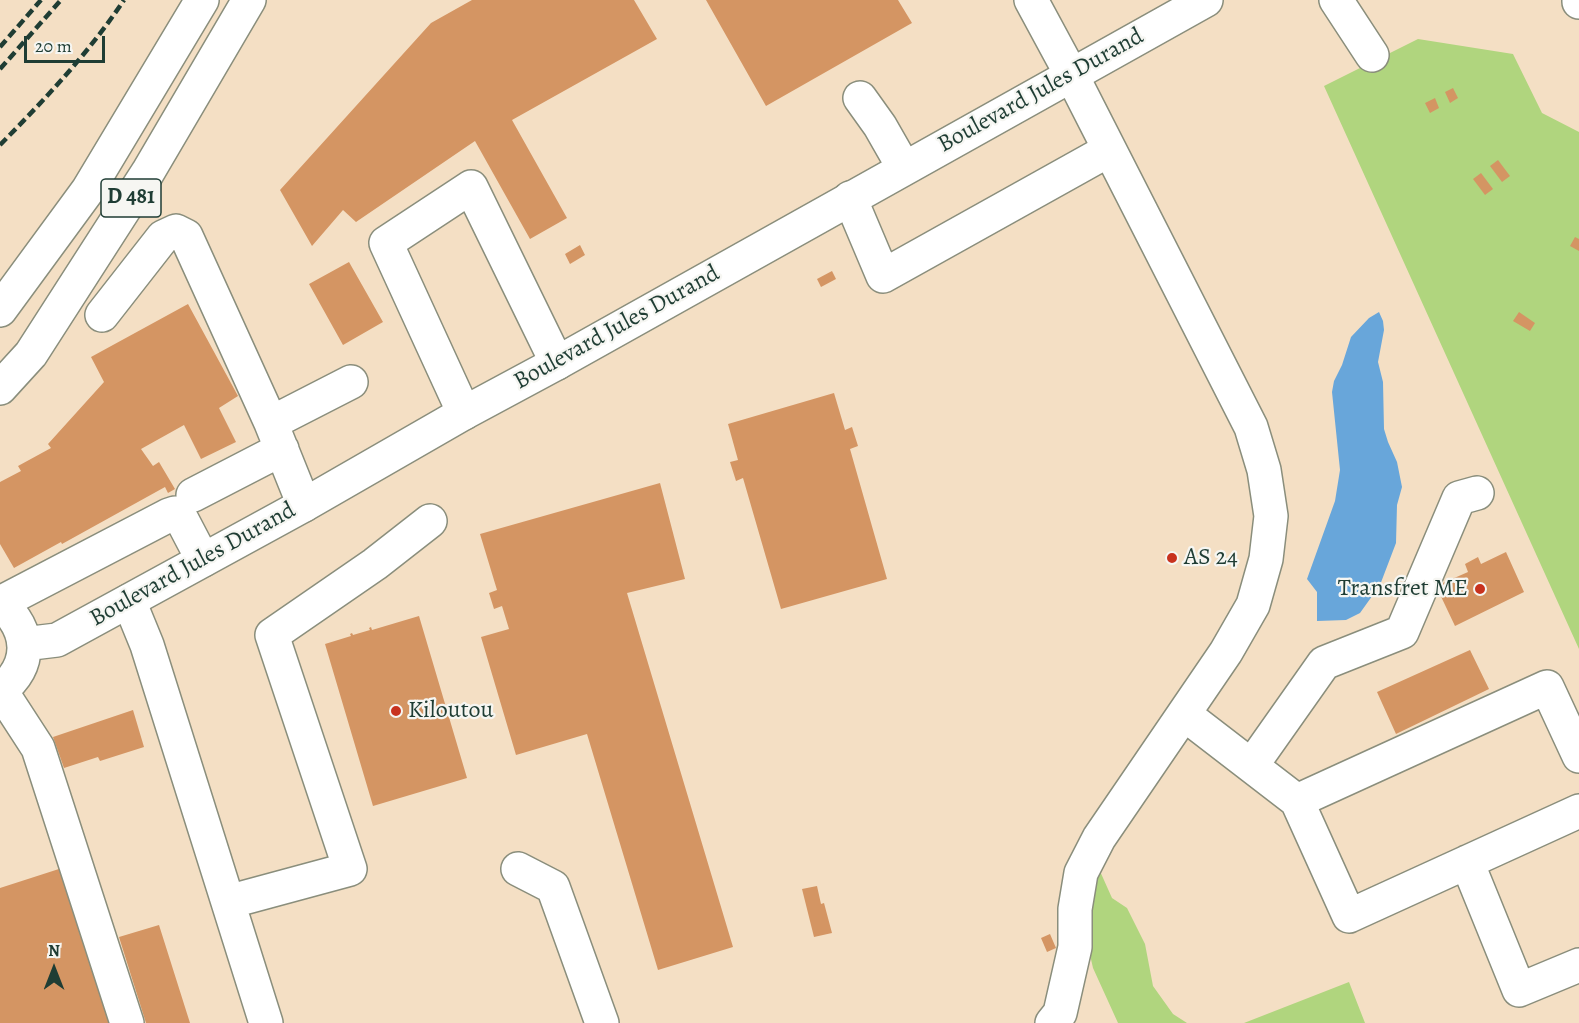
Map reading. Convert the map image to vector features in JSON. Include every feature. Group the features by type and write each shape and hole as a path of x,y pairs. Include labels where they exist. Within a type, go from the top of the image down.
{"main road":[{"name":"D 481","path":"0,310 88,190 202,0"},
{"name":"D 481","path":"0,388 32,354 148,172 249,0"},
{"path":"1031,0 1251,427 1264,470 1271,516 1266,559 1253,605 1226,652 1099,838 1081,873 1075,909 1075,946 1060,1013 1052,1023"},
{"name":"Boulevard Jules Durand","path":"24,644 57,640 129,601 1206,0"},
{"path":"1336,0 1372,55"},
{"path":"860,98 880,126 904,168"},
{"path":"850,198 883,276 1109,150"},
{"path":"464,413 386,243 471,187 557,363"},
{"path":"102,315 164,237 176,231 186,236 276,436 304,505"},
{"path":"193,495 351,382"},
{"path":"1252,765 1324,663 1402,632 1459,498 1477,493"},
{"path":"127,1023 38,748 0,691 11,681 18,670 23,657 24,644 20,628 12,614 0,603 175,513 180,516 203,560"},
{"path":"228,902 350,869 272,635 375,564 430,521"},
{"path":"129,601 147,645 266,1023"},
{"path":"1297,801 1547,687 1579,756"},
{"path":"1184,714 1297,801 1349,916 1579,811"},
{"path":"1467,862 1518,990 1579,965"},
{"path":"518,869 553,887 602,1023"}],"green space":[{"path":"1418,39 1513,54 1542,113 1579,132 1579,649 1324,86"},
{"path":"1099,869 1112,898 1127,908 1145,944 1153,986 1173,1014 1187,1023 1118,1023 1093,968 1085,933"},
{"path":"1349,982 1365,1023 1244,1023"}],"water":[{"path":"1379,312 1384,330 1378,362 1383,382 1384,429 1397,462 1402,487 1397,505 1396,543 1380,585 1360,613 1346,620 1317,621 1317,592 1307,579 1335,501 1340,470 1332,392 1334,381 1351,337 1369,318"}],"building":[{"path":"472,0 634,0 657,39 512,120 567,218 530,239 475,141 356,222 343,210 312,246 280,190 431,23"},
{"path":"706,0 898,0 912,23 766,106"},
{"path":"1453,88 1458,98 1450,103 1445,92"},
{"path":"1435,98 1439,108 1430,113 1425,103"},
{"path":"1498,160 1510,176 1502,182 1490,166"},
{"path":"1481,173 1493,189 1485,195 1473,179"},
{"path":"1575,237 1579,239 1579,251 1570,246"},
{"path":"580,245 585,255 570,264 565,254"},
{"path":"349,262 383,322 343,345 309,284"},
{"path":"832,271 836,279 821,287 817,279"},
{"path":"188,304 238,396 219,408 236,442 201,459 184,425 141,449 153,466 159,462 175,489 168,493 165,487 14,568 0,544 0,482 21,471 18,466 51,448 48,444 104,382 91,357"},
{"path":"1519,312 1535,323 1530,331 1513,321"},
{"path":"834,393 845,430 852,427 858,446 850,449 887,579 781,609 743,478 736,481 730,462 738,460 728,424"},
{"path":"660,483 685,579 627,593 733,947 658,970 587,734 516,755 481,637 509,629 502,606 494,609 489,593 497,590 480,534"},
{"name":"Transfret ME","path":"1506,552 1524,592 1455,626 1436,586 1468,572 1465,564 1478,557 1481,564"},
{"name":"Kiloutou","path":"419,616 467,778 373,806 325,644 351,636 352,633 353,635 370,630 371,627 372,630"},
{"path":"1470,650 1489,689 1396,734 1377,692"},
{"path":"133,710 144,747 100,761 98,757 64,768 53,737"},
{"path":"62,868 111,1023 0,1023 0,888"},
{"path":"817,886 832,933 814,937 802,889"},
{"path":"159,925 190,1023 146,1023 119,937"},
{"path":"1050,934 1056,948 1047,952 1041,938"}],"railway":[{"path":"0,47 41,0"},
{"path":"0,69 61,0"},
{"path":"0,145 81,57 124,0"}],"place":[{"name":"AS 24","path":"1172,558"},
{"name":"Transfret ME","path":"1480,589"},
{"name":"Kiloutou","path":"396,711"}]}
